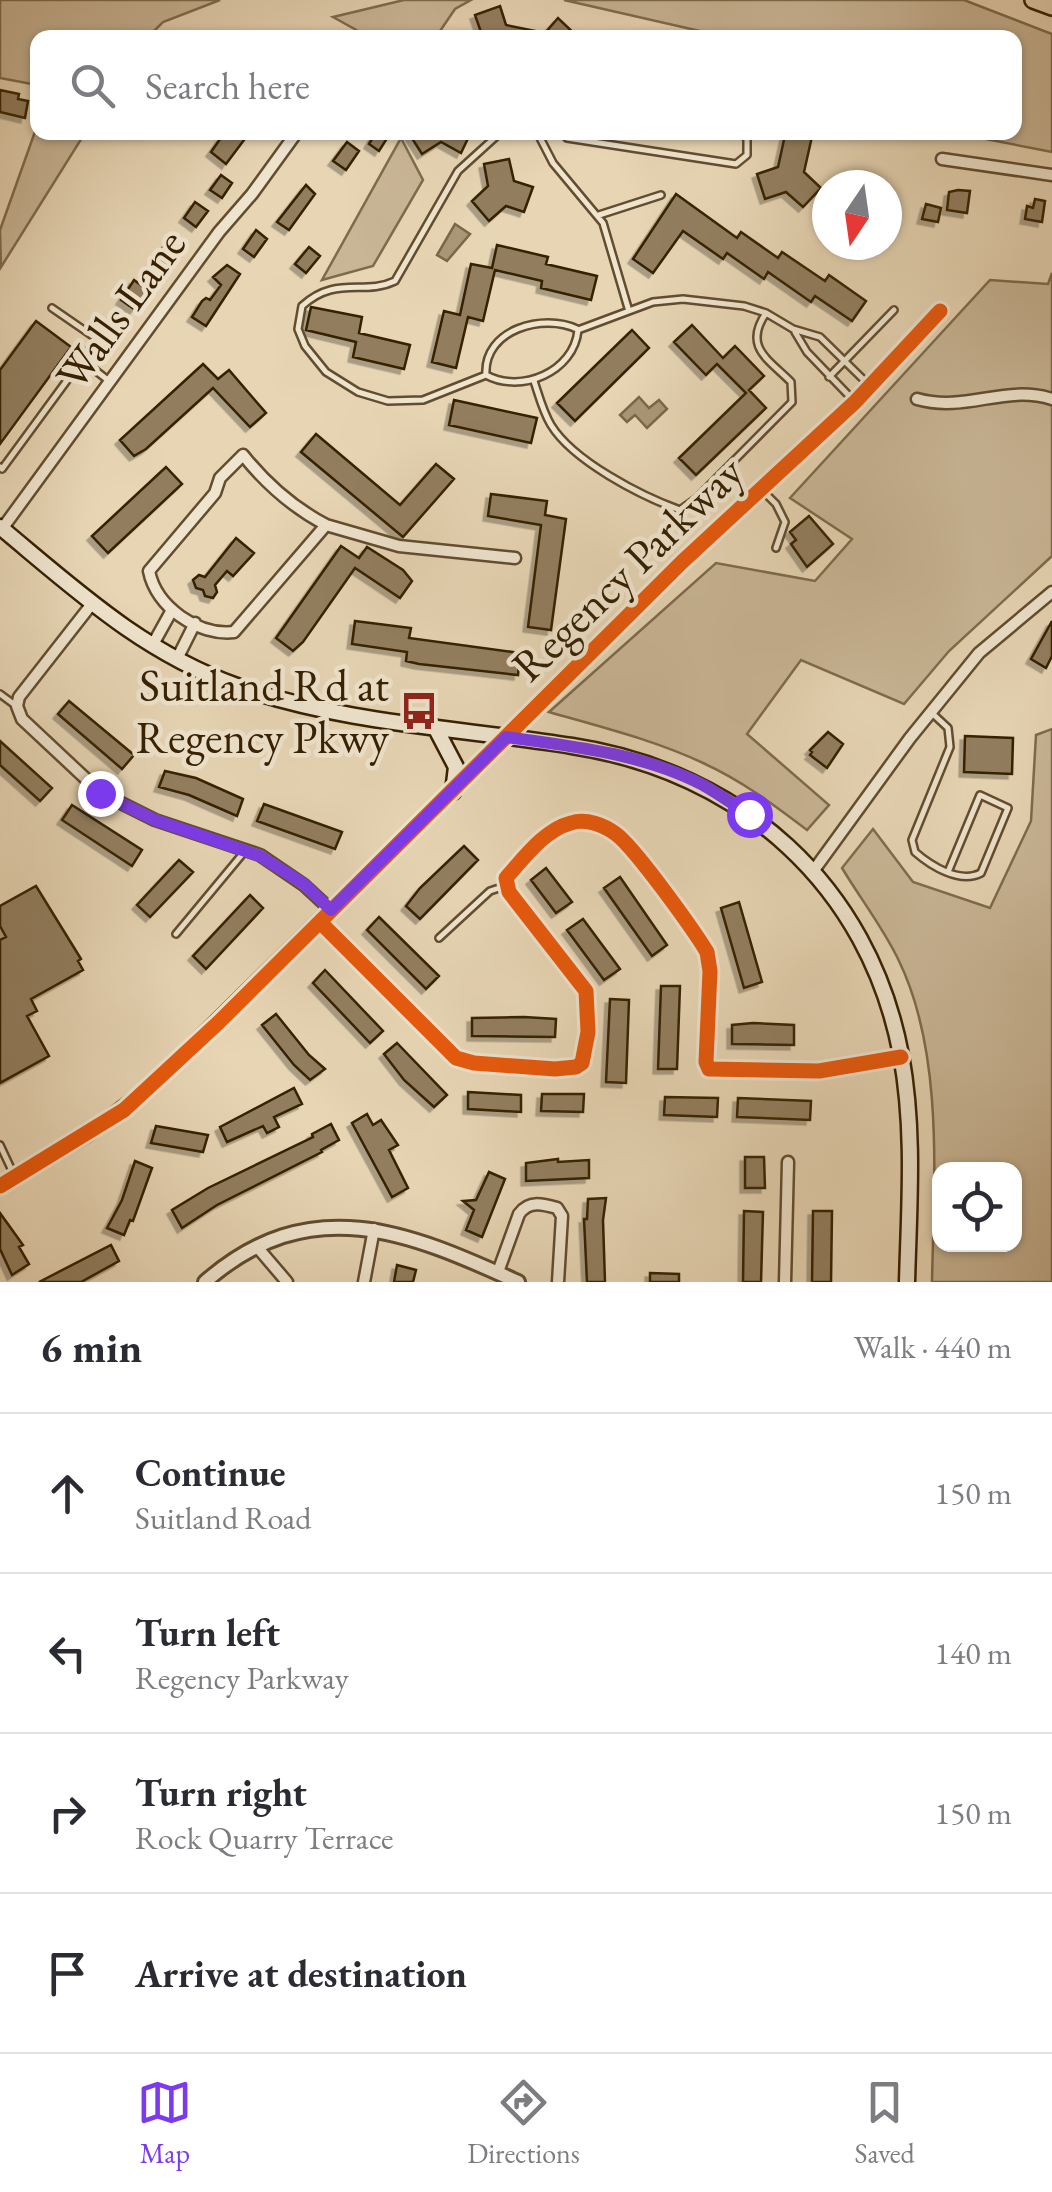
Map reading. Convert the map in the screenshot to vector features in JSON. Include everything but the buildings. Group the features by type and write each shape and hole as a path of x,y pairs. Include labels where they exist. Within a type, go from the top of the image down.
{"highway":[{"path":"1033,0 1052,7"}],"main road":[{"path":"1,528 90,605 152,646 233,684 297,704 576,746 646,763 701,784 749,814 814,870 852,923 878,975 901,1058 910,1154 907,1282"},
{"path":"435,727 456,767 453,792"}],"street":[{"name":"Walls Lane","path":"1,528 291,140"},
{"path":"942,159 1052,175"},
{"name":"Regency Parkway","path":"0,1186 88,1134 147,1090 682,562 855,402 940,311"},
{"path":"916,399 966,404 1022,393 1052,399"},
{"path":"326,525 234,632 222,633 195,624 172,610 152,585 149,571 216,492 220,478 243,455 275,490 300,511 326,525 399,546 515,558"},
{"path":"814,870 930,712 979,654 1052,592"},
{"path":"90,605 26,687 17,706 22,719 100,793 155,820 245,851 283,869 331,910"},
{"path":"152,646 172,610"},
{"path":"177,659 195,624"},
{"path":"320,922 456,1058 494,1065 576,1067 582,1062 588,1032 586,992 506,886 506,878 545,837 572,822 600,825 618,835 633,852 707,952 709,1069 791,1073 901,1058"},
{"path":"785,1282 788,1162"},
{"path":"498,1272 519,1214 524,1208 541,1204 557,1208 562,1216 558,1282"},
{"path":"205,1282 258,1248 300,1232 347,1227 400,1233 518,1282"},
{"path":"364,1282 374,1229"},
{"path":"258,1248 286,1282"}],"lane":[{"path":"486,374 423,400 388,401 358,392 326,372 305,346 298,330 302,306 311,298 350,285 386,286 395,281 458,171 493,140"},
{"path":"540,140 553,163 598,216 628,309"},
{"path":"581,140 736,164 747,155 747,140"},
{"path":"598,216 662,194"},
{"path":"486,374 485,363 492,350 513,331 554,321 578,330 628,309 682,299 730,303 766,313 793,329 820,337 870,386"},
{"path":"0,467 97,338 52,308"},
{"path":"829,376 894,310"},
{"path":"533,380 545,413 565,441 604,473 680,510 708,488 792,402 791,382 760,351 755,338 757,326 766,313"},
{"path":"793,329 807,352 855,402"},
{"path":"486,374 515,384 533,380 571,352 578,330"},
{"path":"82,360 110,382"},
{"path":"762,490 776,504 785,522 776,548"},
{"path":"0,694 17,706"},
{"path":"930,712 948,728 950,746 912,840 915,852 948,872 972,878 982,873 1008,808 980,796 948,872"},
{"path":"176,934 245,851"},
{"path":"439,938 490,891 506,886"},
{"path":"0,1144 15,1177"}],"shaded area":[{"path":"0,0 220,0 163,22 155,30 30,30 30,84 0,78"},
{"path":"404,0 471,0 455,9 441,30 356,30 333,17"},
{"path":"564,0 964,0 1052,34 1052,152 991,140 1022,140 1022,30 695,30"},
{"path":"32,140 81,140 1,267 0,230"},
{"path":"402,140 423,180 373,266 322,280"},
{"path":"455,224 470,234 447,261 437,255"},
{"path":"1052,273 1052,556 949,651 904,704 801,660 747,734 829,805 807,830 744,785 703,763 549,712 716,563 815,581 852,539 790,498 990,280 1048,284"},
{"path":"639,397 649,408 659,400 667,409 647,428 635,415 627,422 620,415"},
{"path":"1052,729 1052,1282 932,1282 932,1252 1022,1252 1022,1162 934,1162 930,1077 913,997 899,961 842,868 873,829 913,882 990,908 1031,821 1036,735"}],"cycle path":[{"path":"0,1186 124,1110 218,1023 682,562 855,402 940,311"},
{"path":"320,922 456,1058 474,1063 576,1067 582,1063 588,1032 586,991 509,892 506,878 552,832 577,822 595,823 616,834 636,855 707,952 709,1069 819,1071 901,1057"}],"place":[{"name":"Suitland Rd at Regency Pkwy","path":"419,711"}],"route":[{"path":"100,793 126,809 260,856 304,884 331,910 506,737 576,746 646,763 701,784 749,814"}]}
